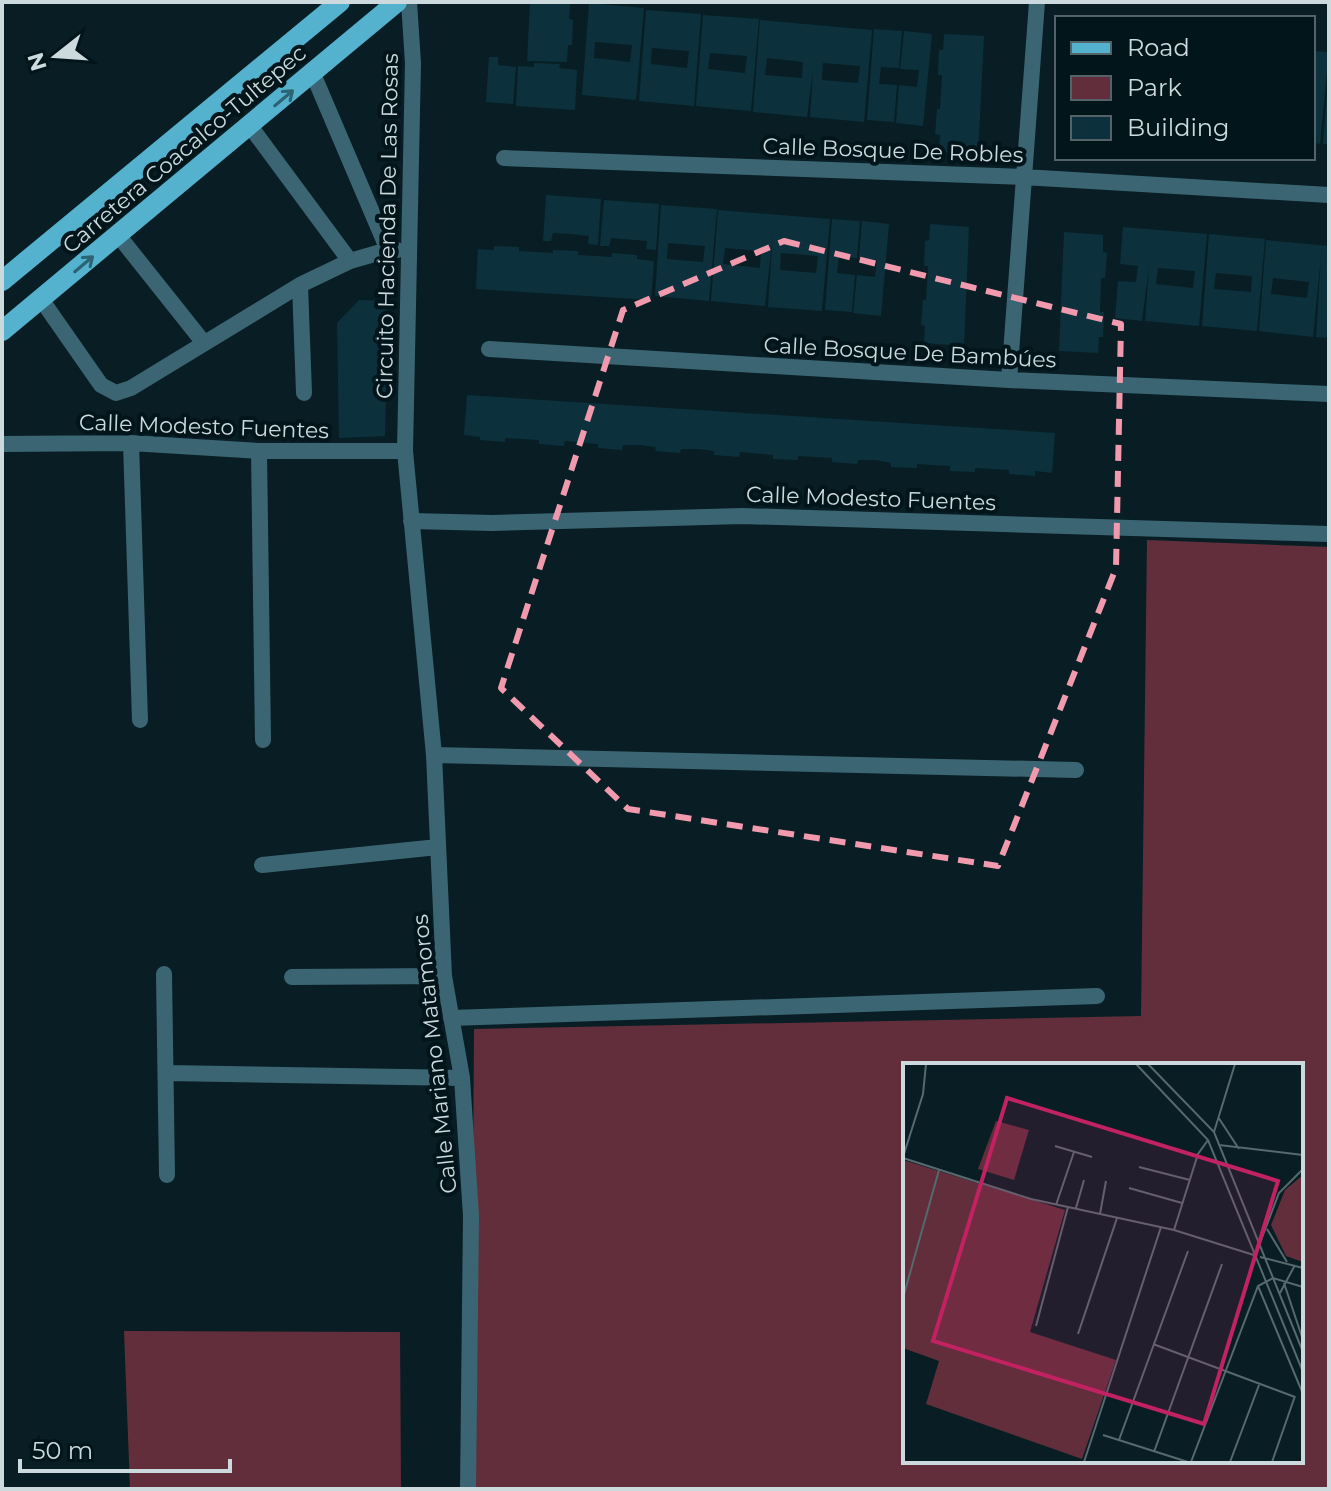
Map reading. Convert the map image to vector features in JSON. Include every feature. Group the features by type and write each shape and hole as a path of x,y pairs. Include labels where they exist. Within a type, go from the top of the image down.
{"main road":[{"name":"Carretera Coacalco-Tultepec","path":"2,281 340,2"},
{"name":"Carretera Coacalco-Tultepec","path":"2,331 395,3"}],"street":[{"path":"1009,380 1037,2"},
{"name":"Circuito Hacienda De Las Rosas","path":"395,3 413,63 405,451 411,521"},
{"path":"313,74 388,250"},
{"path":"250,126 350,261"},
{"name":"Calle Bosque De Robles","path":"504,158 1023,177 1329,195"},
{"path":"118,235 204,343"},
{"path":"41,299 101,385 116,393 131,388 300,285 350,261 388,250 410,249"},
{"path":"300,285 304,393"},
{"name":"Calle Bosque De Bambúes","path":"489,349 1009,380 1329,394"},
{"path":"131,443 140,720"},
{"name":"Calle Modesto Fuentes","path":"2,444 131,443 259,451 405,451"},
{"path":"259,451 263,740"},
{"name":"Calle Modesto Fuentes","path":"411,521 492,523 742,516 1329,534"},
{"name":"Calle Mariano Matamoros","path":"411,521 434,755 444,976 462,1078 471,1216 468,1489"},
{"path":"434,755 1076,770"},
{"path":"262,865 438,847"},
{"path":"164,974 167,1175"},
{"path":"292,977 444,976"},
{"path":"451,1018 1097,996"},
{"path":"166,1073 462,1078"}],"highlighted area":[{"path":"784,241 1121,324 1116,568 998,866 628,809 501,688 623,310"}],"green space":[{"path":"1147,540 1329,547 1329,1489 471,1489 474,1029 1141,1016"},
{"path":"124,1331 400,1332 401,1489 130,1489"}],"building":[{"path":"530,2 570,4 572,45 568,45 567,62 527,61"},
{"path":"589,3 644,8 636,100 582,95","holes":["595,42 632,45 630,62 594,58"]},
{"path":"646,10 701,14 694,106 639,101","holes":["652,48 689,51 687,68 651,64"]},
{"path":"703,15 759,19 751,111 696,106","holes":["710,53 747,56 745,73 708,69"]},
{"path":"760,20 872,30 864,122 810,117 813,71 807,117 753,112","holes":["767,58 803,62 802,78 765,75","823,63 860,66 858,83 822,80"]},
{"path":"874,29 902,31 899,68 881,67 879,84 897,85 894,122 867,120"},
{"path":"904,31 932,34 923,126 896,123 899,85 917,87 919,70 900,69"},
{"path":"944,34 984,36 978,155 939,152 940,135 935,134 942,75 938,75 939,50 943,50"},
{"path":"1315,51 1329,52 1320,144 1315,143"},
{"path":"489,57 498,57 498,65 516,67 513,104 486,102"},
{"path":"534,63 560,64 559,68 577,70 575,110 516,106 518,66 534,67"},
{"path":"1327,93 1329,144 1323,144"},
{"path":"546,195 601,199 598,245 588,244 589,236 571,234 553,233 551,241 543,241"},
{"path":"604,200 659,204 656,250 646,249 647,241 611,238 609,246 600,246"},
{"path":"661,205 717,209 709,301 655,296","holes":["668,243 705,246 703,262 667,259"]},
{"path":"718,210 830,219 822,311 768,307 773,234 765,306 711,301","holes":["725,248 761,251 760,268 723,264","781,253 818,256 816,273 780,270"]},
{"path":"832,219 860,221 857,258 839,257 837,273 855,275 852,312 825,310"},
{"path":"862,221 889,224 881,316 853,313 857,275 875,277 877,260 859,258"},
{"path":"930,224 969,227 964,346 924,343 925,326 921,325 928,266 924,266 925,241 929,240"},
{"path":"1123,227 1207,234 1199,326 1145,321 1149,267 1142,321 1115,318 1118,281 1136,282 1138,266 1120,264","holes":["1158,268 1195,271 1193,288 1156,284"]},
{"path":"1064,232 1103,235 1103,252 1107,253 1105,278 1101,278 1103,337 1099,337 1098,353 1059,351"},
{"path":"1209,234 1265,239 1257,331 1202,326","holes":["1216,273 1252,276 1251,292 1214,289"]},
{"path":"1266,240 1329,246 1329,338 1316,337 1321,256 1313,337 1259,331","holes":["1273,278 1309,282 1307,298 1271,294"]},
{"path":"494,246 519,247 519,251 578,251 578,255 637,255 637,259 654,261 651,300 476,289 478,249 494,250"},
{"path":"359,300 388,301 385,436 339,438 337,323"},
{"path":"467,395 1055,433 1052,473 1035,471 1035,476 1009,474 1009,470 975,468 975,472 950,471 950,466 917,464 917,468 891,467 891,463 875,460 858,460 857,464 832,462 832,458 798,456 798,460 773,459 773,455 740,452 739,457 714,455 714,451 699,449 681,449 680,453 656,451 655,447 640,445 623,445 622,450 565,441 564,446 539,444 539,440 480,440 480,437 464,435"}]}
